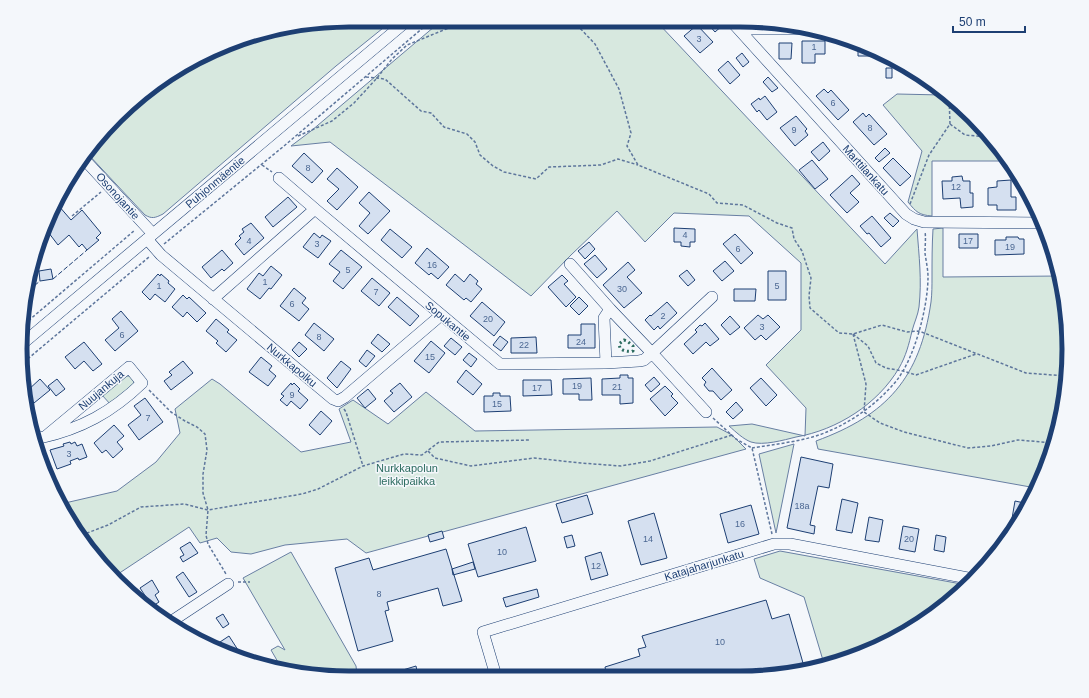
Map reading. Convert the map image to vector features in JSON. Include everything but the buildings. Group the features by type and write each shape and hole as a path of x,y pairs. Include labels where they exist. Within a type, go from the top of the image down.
{"street":[{"name":"Puhjonmäentie","path":"27,339 400,27"},
{"name":"Marttilankatu","path":"737,27 906,214 914,219 924,222 1036,223"},
{"name":"Osonojantie","path":"87,162 150,237"},
{"name":"Sopukantie","path":"279,178 440,316 500,364 606,363 644,360 712,297"},
{"path":"213,299 315,209"},
{"name":"Nurkkapolku","path":"150,237 156,250 333,399 338,401"},
{"path":"570,264 706,412"},
{"path":"606,363 604,318 610,309"},
{"path":"338,401 345,397 440,316"},
{"name":"Nuujankuja","path":"129,368 142,383 113,408 93,420 75,428 46,436 129,368"},
{"path":"40,438 46,436"},
{"name":"Katajaharjunkatu","path":"495,671 483,632 774,544 790,544 967,578"},
{"path":"174,620 229,583"}],"path":[{"path":"162,246 296,137 423,27"},
{"path":"296,137 332,121 354,103 377,78 392,58 407,45 451,27"},
{"path":"579,27 595,44 619,89 631,132 627,146 638,165"},
{"path":"365,77 385,79 421,111 431,113 444,127 467,134 474,142 480,155 493,166 504,172 536,179 549,167 601,165 618,159 638,165 709,194 717,203 743,205 777,223 792,228 794,239 802,251 811,278 809,296 810,308 839,333 853,334 882,326 907,332 919,331 1026,373 1060,376"},
{"path":"906,214 929,154 950,124 949,105"},
{"path":"950,124 965,135 982,137"},
{"path":"72,216 104,189"},
{"path":"706,412 736,439 752,448 795,441 828,432 864,412 883,396 903,371 919,331 926,303 928,277 924,222"},
{"path":"29,321 132,234 136,228"},
{"path":"27,359 151,255"},
{"path":"853,334 868,346 876,363 886,368 916,375 977,354"},
{"path":"853,334 866,384 864,412"},
{"path":"142,383 171,412 185,422 197,427 205,434 207,450 203,474 203,493 208,510 206,535 208,544 229,583 250,582"},
{"path":"338,401 346,412 363,466"},
{"path":"864,412 880,423 904,432 968,448 991,446 1018,440 1048,442"},
{"path":"428,451 435,458 471,466 534,458 581,464 621,466 650,461 732,435"},
{"path":"85,534 108,525 141,507 184,504 208,510 302,494 318,489 363,466 404,454 422,455 439,442 530,440"},
{"path":"752,448 774,544"}],"green space":[{"path":"349,27 384,27 336,66 163,214 154,218 145,215 91,157 121,121 153,94 188,70 207,60 245,44 286,33 307,30"},
{"path":"434,27 662,27 885,264 917,229 920,297 918,310 905,354 899,368 890,381 868,404 841,422 805,435 806,408 766,365 801,330 801,263 749,216 674,213 645,242 617,211 531,296 330,142 291,146 311,131"},
{"path":"897,94 937,95 968,121 1001,161 932,161 932,216 924,215 918,212 908,202 922,151 883,105"},
{"path":"943,228 943,277 1054,276 1061,328 1062,349 1059,391 1056,412 1045,453 1031,487 818,449 816,441 841,431 881,406 896,390 908,373 918,352 926,329 931,302 933,229"},
{"path":"130,376 134,381 134,385 111,405 102,395 123,377"},
{"name":"Nurkkapolun leikkipaikka","path":"212,379 220,384 301,452 351,442 339,409 353,400 388,424 426,392 475,431 717,427 732,435 746,449 366,553 347,539 285,545 251,554 231,552 217,538 200,543 189,527 118,574 81,528 66,503 117,491 156,462 180,433 175,409"},
{"path":"752,424 803,435 774,442 756,443 745,439 729,426"},
{"path":"794,444 776,533 759,454"},
{"path":"780,551 960,584 919,617 901,628 882,638 844,654 823,660 804,597 760,578 754,559"},
{"path":"291,552 356,666 357,671 307,668 279,663 271,650 278,646 285,650 243,578"}],"hedge":[{"path":"624,340 633,346 633,351 626,351 620,348 619,344 624,340"}],"fence":[{"path":"53,279 87,250"},
{"path":"33,285 34,286 40,281"}]}
